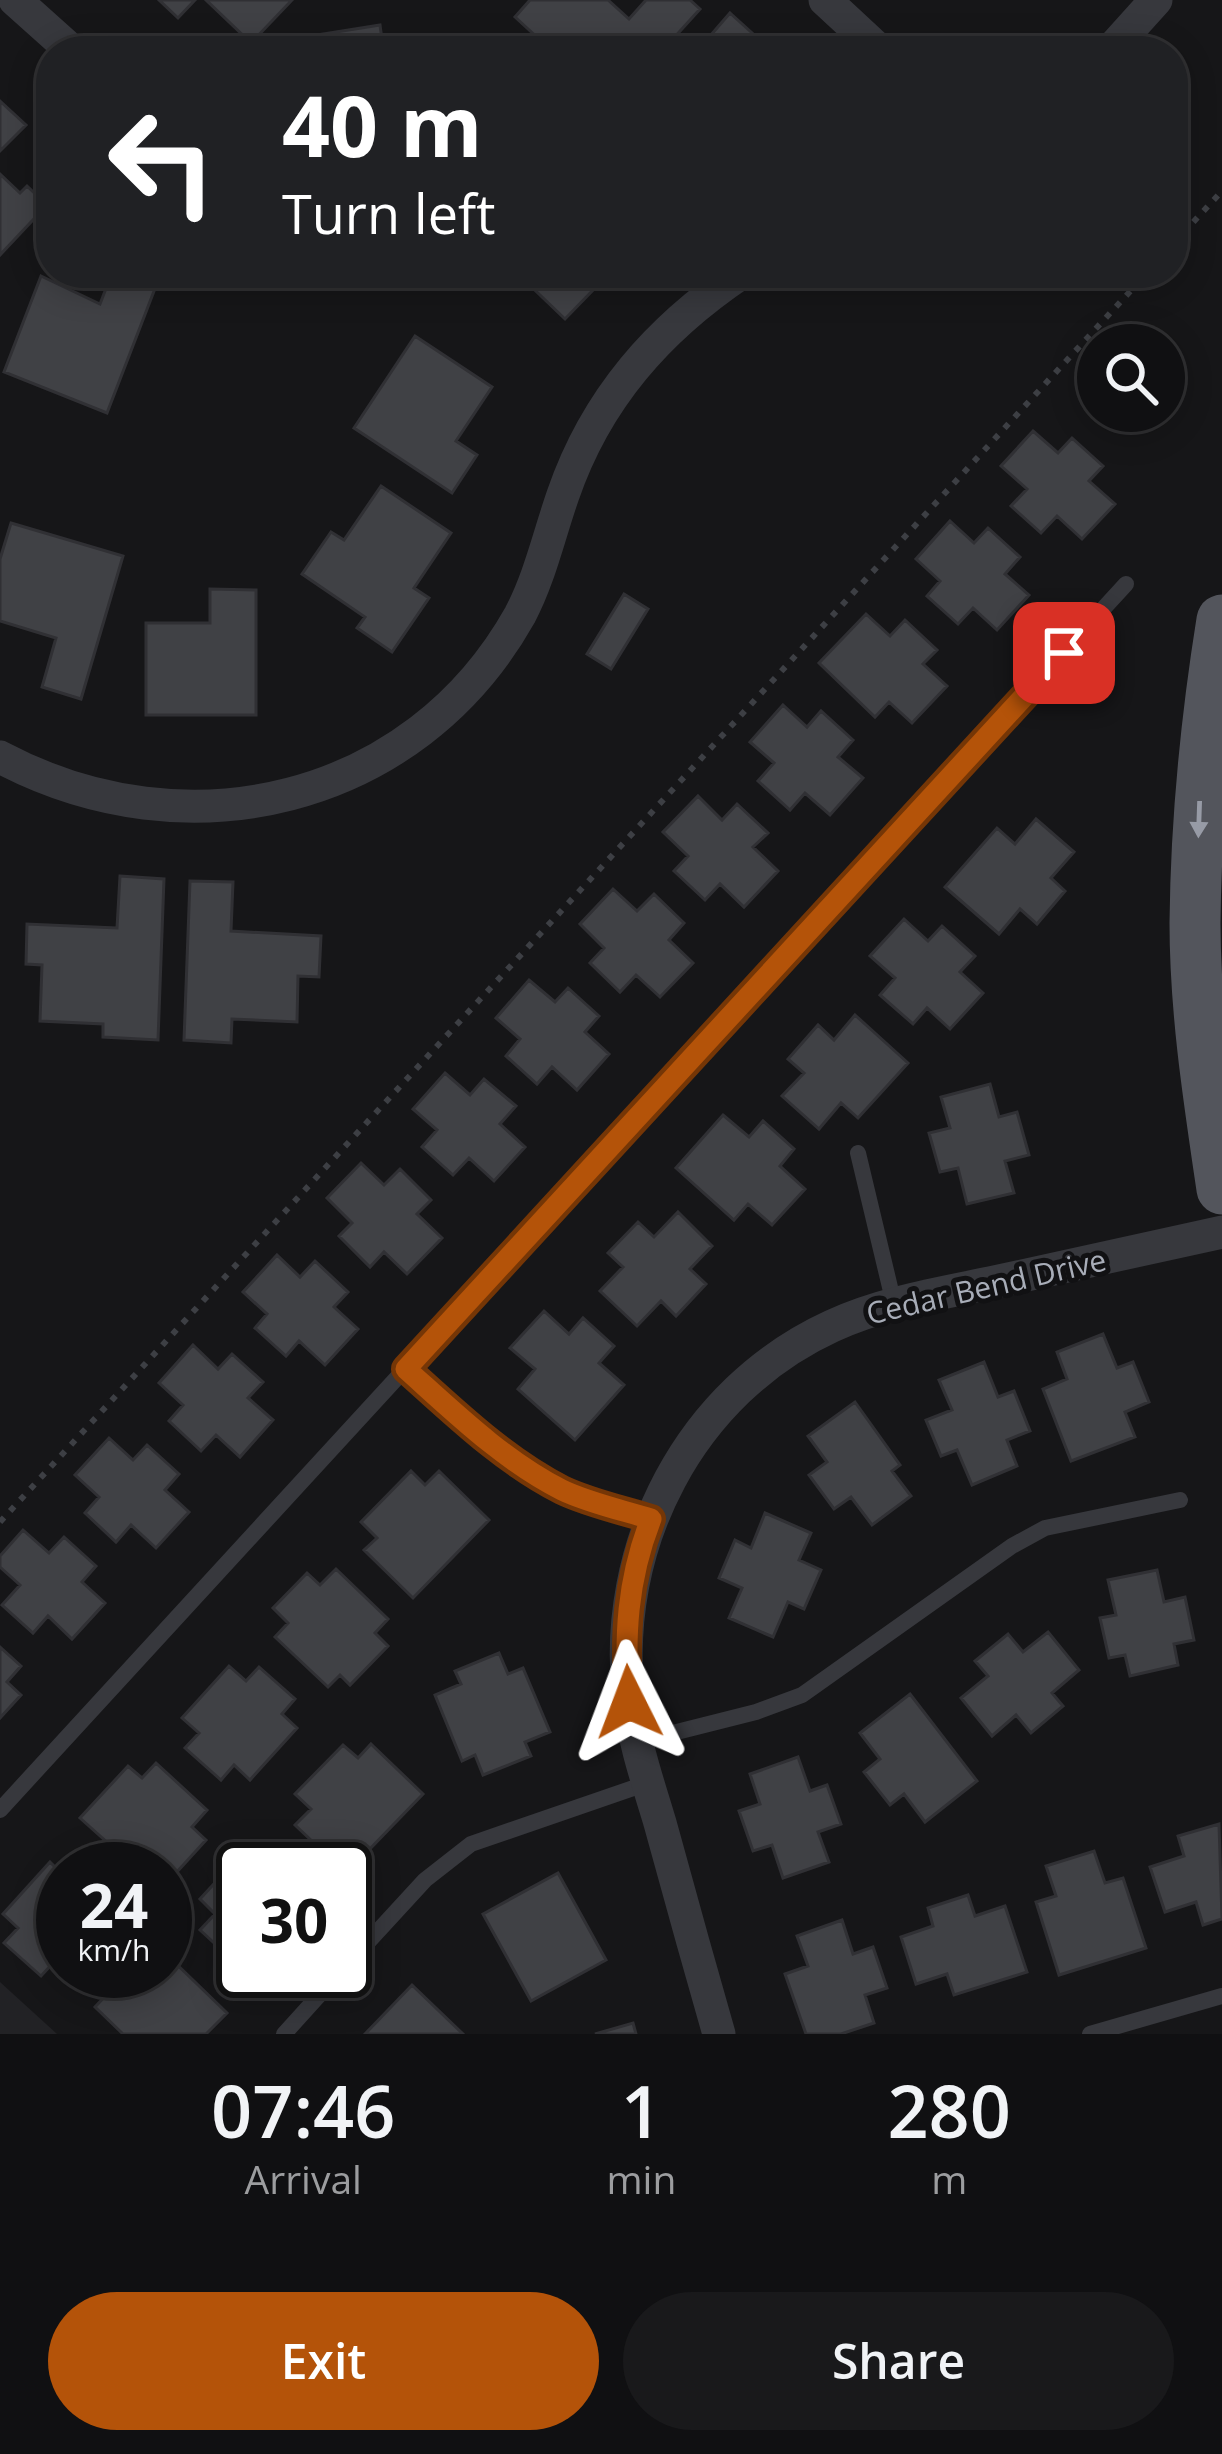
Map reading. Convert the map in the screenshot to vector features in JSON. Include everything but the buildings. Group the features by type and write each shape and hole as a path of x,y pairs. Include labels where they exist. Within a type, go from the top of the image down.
{"main road":[{"path":"1222,620 1200,799 1195,926 1201,1029 1222,1189"}],"street":[{"path":"15,0 56,36"},
{"path":"825,0 864,36"},
{"path":"1124,36 1156,0"},
{"path":"0,757 68,788 115,801 205,808 280,797 317,786 354,771 419,731 475,679 521,612 578,458 620,385 674,322 720,288"},
{"name":"Cedar Bend Drive","path":"719,2034 637,1742 625,1656 632,1577 651,1519 679,1460 727,1399 757,1372 831,1326 894,1304 1222,1232"}],"lane":[{"path":"0,1810 1126,584"},
{"path":"859,1153 894,1304"},
{"path":"406,1369 452,1411 538,1476 566,1492 651,1519"},
{"path":"637,1742 756,1712 802,1695 1012,1546 1045,1528 1180,1500"},
{"path":"372,1937 424,1880 471,1844 648,1783"},
{"path":"1090,2034 1222,1996"},
{"path":"284,2034 317,1998"}],"path":[{"path":"1188,228 1222,191"},
{"path":"0,1522 1133,288"}],"shaded area":[{"path":"0,1982 57,2034 0,2034"}],"route":[{"path":"629,1702 627,1614 632,1577 651,1519 566,1492 538,1476 452,1411 406,1369 1064,653"}]}
